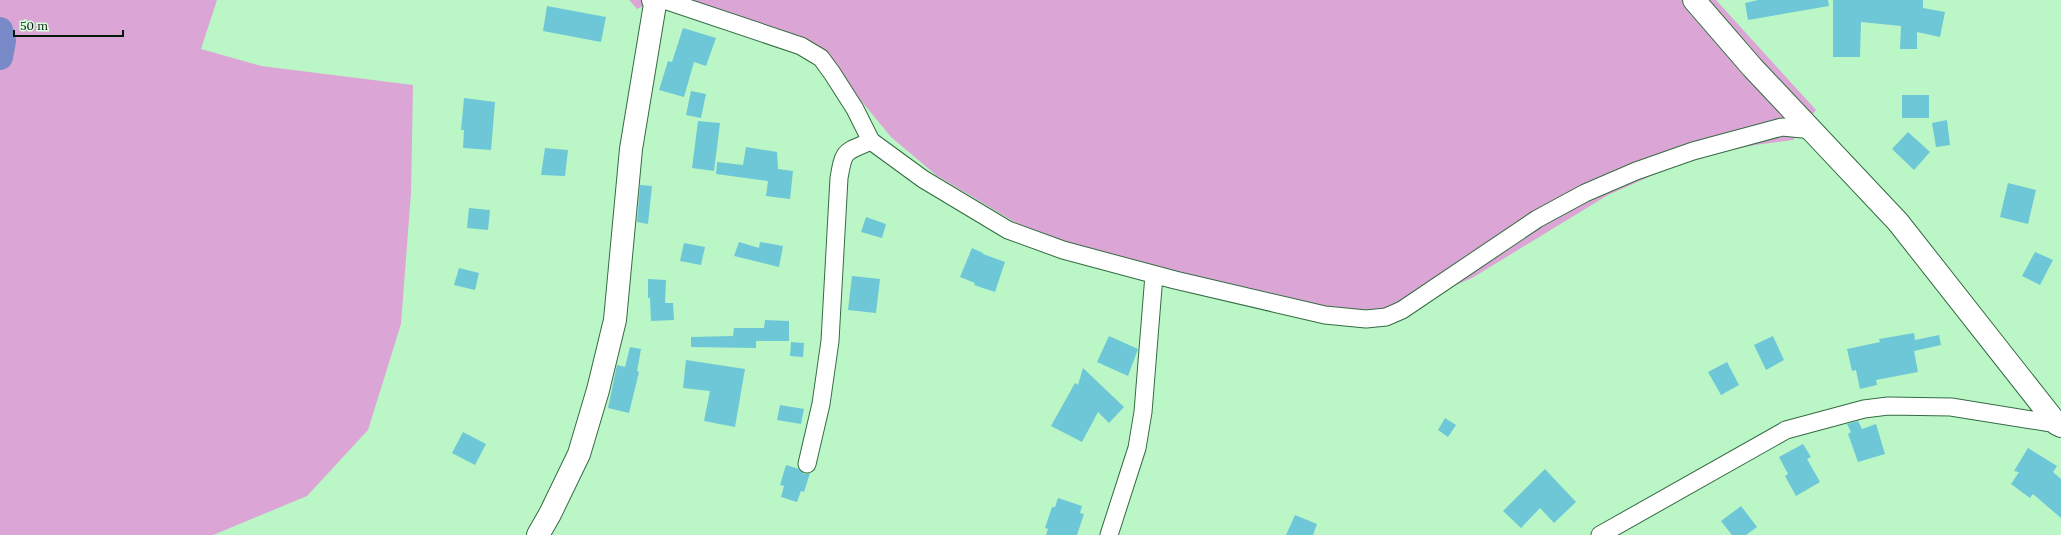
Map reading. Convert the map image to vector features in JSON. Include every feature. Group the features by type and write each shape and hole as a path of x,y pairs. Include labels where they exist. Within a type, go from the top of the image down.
{"main road":[{"path":"538,535 550,514 579,454 614,327 631,149 655,4 653,0"},
{"path":"1694,0 1752,67 1813,130 1898,222 2059,425"}],"street":[{"path":"664,0 801,46 820,58 844,91 871,141 923,179 1008,230 1063,250 1154,275 1325,315 1366,319 1386,316 1416,302 1536,219 1585,193 1636,171 1701,149 1782,127 1813,130"},
{"path":"807,464 821,404 830,341 839,178 843,157 848,152 871,141"},
{"path":"1109,535 1138,448 1143,412 1154,275"},
{"path":"1600,535 1786,430 1857,411 1888,406 1951,407 2059,425"}],"shaded area":[{"path":"0,0 217,0 201,49 261,66 413,85 411,193 401,324 368,430 307,496 213,535 0,535"},
{"path":"629,0 1716,0 1816,110 1793,140 1755,145 1692,158 1608,195 1472,278 1410,305 1329,315 1066,243 1018,224 936,175 891,137 835,69 801,53 650,3 637,9"}],"building":[{"path":"1758,0 1828,0 1829,6 1748,20 1745,3"},
{"path":"1833,0 1923,0 1923,8 1945,12 1940,37 1917,32 1917,49 1900,49 1901,26 1861,22 1860,57 1833,57"},
{"path":"547,6 606,17 601,42 543,31"},
{"path":"683,28 716,38 706,66 694,62 684,97 659,90 668,61 672,62"},
{"path":"691,91 706,94 701,118 686,115"},
{"path":"1902,95 1929,95 1929,118 1902,118"},
{"path":"464,98 495,102 491,150 463,148 464,130 461,130"},
{"path":"1947,120 1950,145 1936,147 1932,123"},
{"path":"698,121 720,123 714,171 692,168"},
{"path":"1908,132 1930,152 1914,170 1892,149"},
{"path":"746,147 777,152 778,169 793,171 790,199 766,196 768,181 716,174 717,162 743,165"},
{"path":"545,148 568,150 565,176 541,175"},
{"path":"2008,183 2036,190 2028,224 2000,217"},
{"path":"640,185 652,186 648,224 637,222"},
{"path":"469,208 490,210 488,230 467,228"},
{"path":"866,217 886,224 882,238 861,232"},
{"path":"739,242 759,248 760,242 783,246 779,267 734,256"},
{"path":"684,243 705,247 701,265 680,261"},
{"path":"972,248 983,254 1005,262 995,292 974,285 975,283 960,277"},
{"path":"2035,252 2053,260 2040,285 2022,276"},
{"path":"459,268 479,273 475,290 454,285"},
{"path":"852,276 880,279 876,313 848,310"},
{"path":"648,279 666,280 665,303 673,303 674,320 651,321 650,298 648,298"},
{"path":"765,320 789,321 789,341 756,341 756,348 691,347 691,337 733,336 734,328 764,328"},
{"path":"1914,333 1915,340 1939,335 1941,345 1914,351 1918,372 1876,380 1877,385 1860,389 1856,370 1852,371 1847,349 1880,342 1879,339"},
{"path":"1109,336 1138,349 1128,376 1097,362"},
{"path":"1773,336 1784,360 1766,370 1754,345"},
{"path":"791,342 804,343 803,357 790,356"},
{"path":"630,347 641,349 637,371 639,372 629,413 608,408 617,365 625,367"},
{"path":"686,360 745,369 735,427 704,421 710,391 683,388"},
{"path":"1727,362 1739,385 1721,395 1708,372"},
{"path":"1083,368 1124,407 1109,423 1098,412 1082,442 1051,426 1075,383 1078,385"},
{"path":"780,405 804,409 801,424 777,420"},
{"path":"1445,418 1456,425 1448,437 1438,430"},
{"path":"1858,421 1862,429 1876,424 1885,454 1858,462 1848,434 1851,432 1847,424"},
{"path":"463,432 486,444 475,465 452,453"},
{"path":"1803,444 1811,457 1807,459 1820,482 1796,496 1785,476 1788,474 1779,457"},
{"path":"2028,448 2057,466 2053,472 2061,479 2061,518 2033,494 2030,498 2011,484 2019,472 2014,471"},
{"path":"786,465 799,469 804,474 810,473 804,492 801,491 797,502 781,497 784,486 780,485"},
{"path":"1545,469 1576,502 1554,523 1540,508 1521,528 1503,511"},
{"path":"1058,498 1082,506 1080,513 1084,514 1077,535 1046,535 1048,529 1045,528 1052,507 1055,507"},
{"path":"1741,506 1757,527 1746,535 1732,535 1721,521"},
{"path":"1295,515 1317,524 1313,535 1286,535"}],"waterway":[{"path":"0,30 3,41 0,57"}]}
